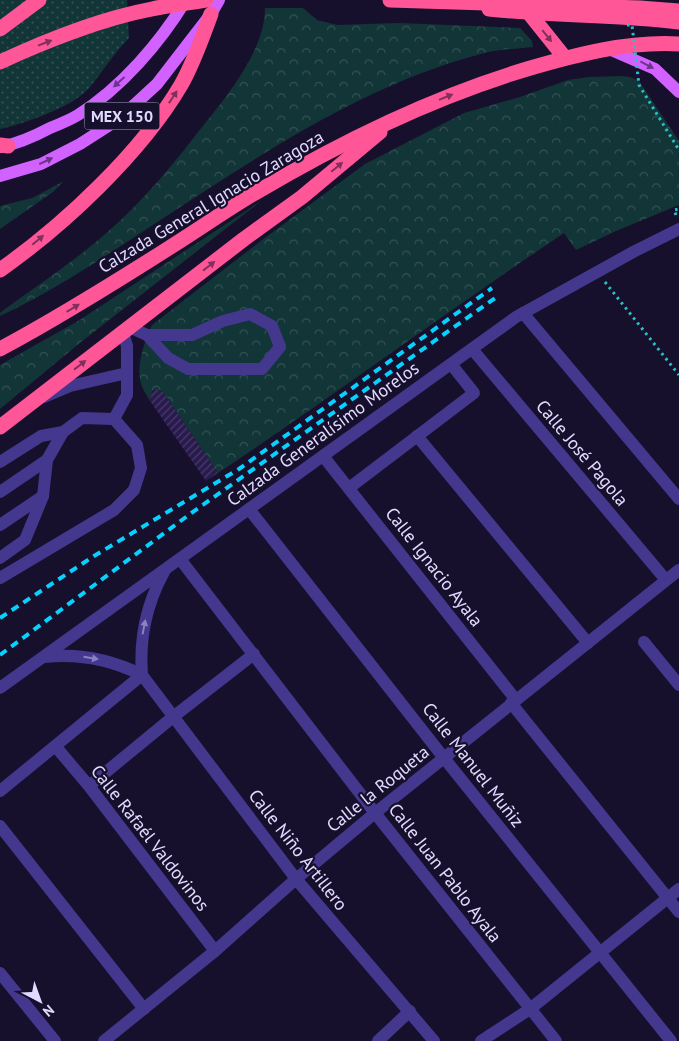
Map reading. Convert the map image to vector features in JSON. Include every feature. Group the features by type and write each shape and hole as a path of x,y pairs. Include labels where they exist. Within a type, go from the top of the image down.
{"highway":[{"path":"0,29 39,0"},
{"path":"0,62 31,48 104,22 151,9 206,0"},
{"path":"390,0 679,10"},
{"path":"395,0 529,13 625,16 679,22"},
{"path":"529,13 565,58"},
{"path":"0,270 37,241 93,191 160,117 194,59 211,14"},
{"name":"Calzada General Ignacio Zaragoza","path":"0,349 96,294 254,194 318,156 400,115 481,83 565,58 609,48 679,44"},
{"path":"0,427 302,197 400,115"}],"main road":[{"name":"MEX 150","path":"3,146 37,135 78,115 105,94 137,66 174,19 186,0"},
{"path":"211,14 219,0"},
{"name":"MEX 150","path":"0,176 40,164 80,144 119,119 157,84 211,14"},
{"path":"609,48 655,69 679,92"}],"street":[{"name":"Calzada Generalísimo Morelos","path":"0,688 523,313 635,250 679,229"},
{"path":"523,313 679,499"},
{"path":"114,419 128,396 126,330 147,335 192,334 223,321 250,314 272,326 280,347 262,369 188,369 168,358 147,335"},
{"name":"Calle José Pagola","path":"472,349 666,580"},
{"path":"349,488 474,393 451,364"},
{"path":"35,400 70,386 127,373"},
{"path":"0,558 25,540 43,496 47,460 63,432 82,418 114,419 137,445 141,468 134,490 114,510 0,578"},
{"path":"0,462 41,436 63,432"},
{"path":"417,436 588,643"},
{"name":"Calle Ignacio Ayala","path":"324,456 679,912"},
{"path":"0,492 47,460"},
{"path":"0,525 43,496"},
{"name":"Calle Manuel Muñiz","path":"249,509 444,758 671,1041"},
{"name":"Calle Juan Pablo Ayala","path":"180,559 375,812 556,1041"},
{"path":"142,675 143,627 151,600 165,569"},
{"name":"Calle la Roqueta","path":"104,1041 215,951 375,812 679,570"},
{"path":"644,642 679,685"},
{"path":"88,786 173,716 254,654"},
{"path":"43,658 59,656 93,658 142,675"},
{"path":"0,792 142,675"},
{"name":"Calle Niño Artillero","path":"142,675 296,879 434,1041"},
{"name":"Calle Rafaél Valdovinos","path":"56,747 215,951"},
{"path":"0,826 144,1009"},
{"path":"481,1041 530,1009 679,889"},
{"path":"0,973 55,1041"},
{"path":"378,1041 410,1012"}],"path":[{"path":"623,25 632,26 639,85 679,150"},
{"path":"674,210 679,208"},
{"path":"597,272 679,375"}],"green space":[{"path":"0,0 127,0 129,38 83,94 48,113 0,129"},
{"path":"265,8 303,8 317,20 337,25 399,23 520,28 532,41 533,47 487,52 437,67 354,103 274,147 101,259 21,306 0,316 0,313 5,309 106,234 159,180 217,108 240,76 258,42"},
{"path":"621,76 639,81 679,141 679,205 576,250 564,233 218,473 163,392 153,390 150,401 141,385 139,373 142,352 152,325 365,164 464,113 520,97 568,80"},
{"path":"64,181 53,192 0,229 0,206 32,198"},
{"path":"261,201 81,342 0,409 0,365 78,321"}],"building":[{"path":"156,389 163,392 218,473 206,481 150,401 151,393"}],"railway":[{"path":"0,618 94,556 239,469 492,288"},
{"path":"0,655 190,514 498,296"}]}
